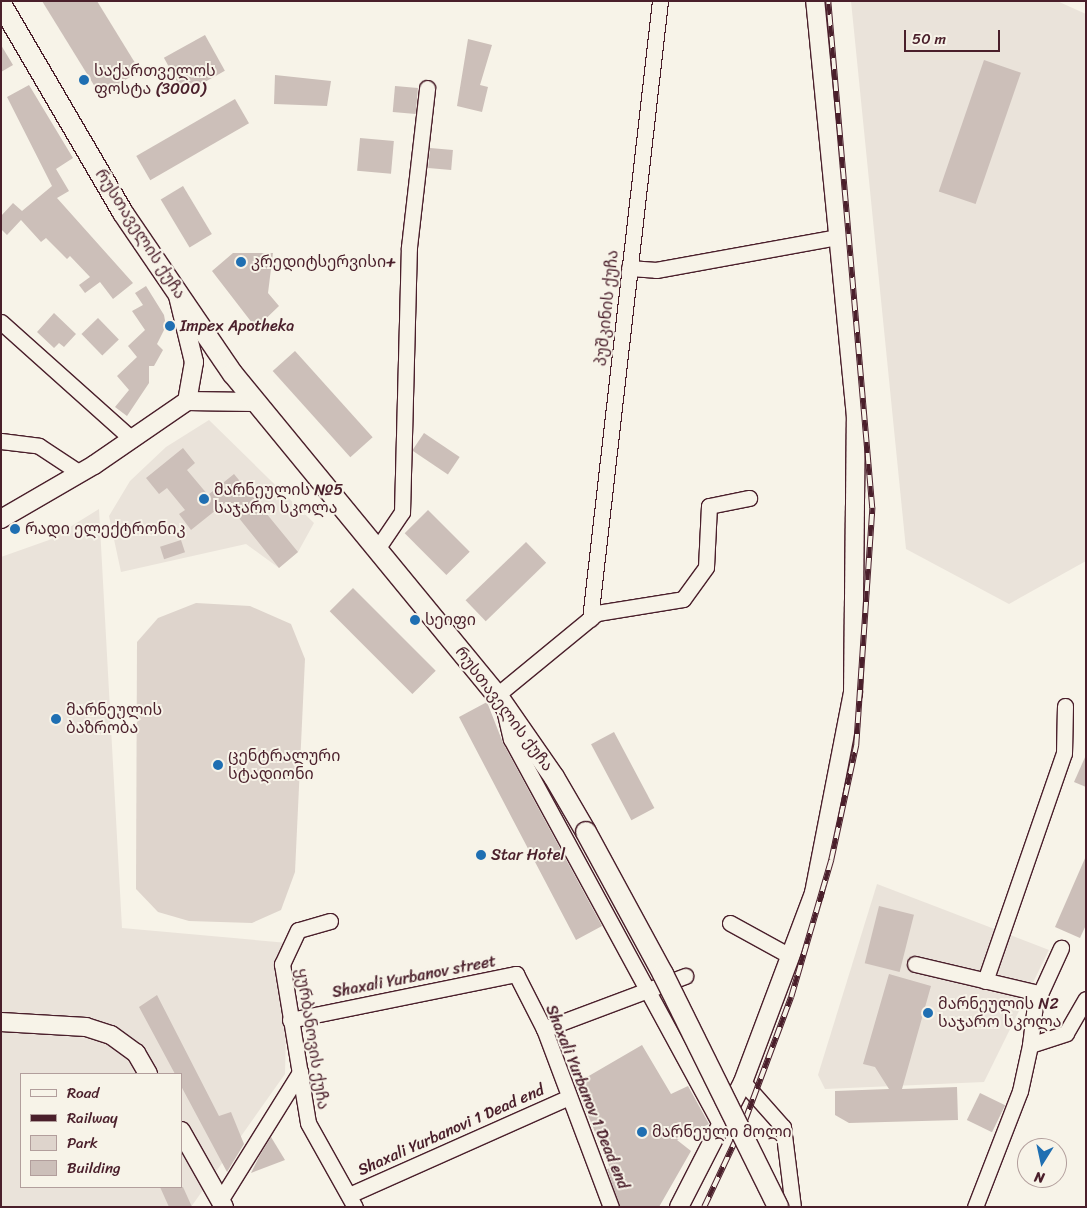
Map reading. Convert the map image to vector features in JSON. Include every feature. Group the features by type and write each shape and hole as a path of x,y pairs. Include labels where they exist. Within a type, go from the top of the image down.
{"main road":[{"name":"რუსთაველის ქუჩა","path":"1,4 123,213 254,402 378,549 500,699 586,832 680,1008 778,1207"}],"street":[{"name":"პუშკინის ქუჩა","path":"590,619 660,1"},
{"path":"679,1207 743,1082 814,893 853,693 856,417 815,1"},
{"path":"378,549 402,512 409,247 428,88"},
{"path":"629,268 656,270 838,237"},
{"path":"177,293 194,362 187,402"},
{"path":"1,322 132,439"},
{"path":"1,519 80,473 187,402 254,402"},
{"path":"1,441 39,446 80,473"},
{"path":"721,1126 511,739 500,699 598,614 683,599 706,566 709,506 749,498"},
{"path":"985,981 1064,753 1064,706"},
{"name":"ყურბანოვის ქუჩა","path":"330,921 298,930 282,964 308,1123 352,1201"},
{"path":"730,923 790,956"},
{"path":"975,1207 1020,1091 1039,993 1061,948"},
{"path":"915,964 1039,993"},
{"name":"Shaxali Yurbanov street","path":"290,1020 516,974"},
{"name":"Shaxali Yurbanov 1 Dead end","path":"516,974 544,1028 567,1098 611,1207"},
{"path":"544,1028 685,976"},
{"path":"1030,1045 1066,1032 1086,999"},
{"path":"1,1022 86,1027 111,1035 136,1054 147,1073"},
{"path":"182,1133 223,1203 300,1072"},
{"path":"743,1082 783,1127 793,1207"},
{"name":"Shaxali Yurbanovi 1 Dead end","path":"352,1201 567,1098"}],"shaded area":[{"path":"851,1 1057,1 1086,14 1086,561 1009,604 906,549"},
{"name":"მარნეულის №5 საჯარო სკოლა","path":"209,420 314,523 298,552 279,568 246,544 121,572 109,516 130,481 166,447"},
{"name":"მარნეულის ბაზრობა","path":"99,509 122,928 288,943 285,1074 191,1207 1,1207 1,557 49,540"},
{"name":"მარნეულის N2 საჯარო სკოლა","path":"877,884 1049,950 984,1082 825,1089 818,1075"}],"green space":[{"name":"ცენტრალური სტადიონი","path":"196,603 250,606 291,624 305,659 295,872 281,910 252,923 189,921 158,912 136,889 137,642 158,618"}],"building":[{"path":"42,1 97,1 140,71 100,95"},
{"path":"205,35 225,71 184,94 164,58"},
{"path":"468,39 492,45 480,85 488,87 482,112 457,106"},
{"path":"1,45 13,65 1,72"},
{"path":"984,60 1021,73 976,204 939,191"},
{"path":"275,75 331,81 327,106 274,104"},
{"path":"29,85 73,158 56,169 69,191 57,198 133,283 113,299 100,282 85,293 79,285 90,277 70,256 67,259 46,238 41,242 21,220 7,235 1,229 1,216 13,203 22,211 52,186 7,97"},
{"path":"395,86 418,88 416,114 393,112"},
{"path":"235,99 249,123 150,180 136,156"},
{"path":"360,138 394,141 391,174 357,171"},
{"path":"430,148 453,150 451,170 428,168"},
{"path":"183,186 212,234 190,247 161,199"},
{"path":"233,253 273,253 268,293 279,306 256,328 212,271"},
{"path":"146,286 164,315 166,326 157,344 163,350 154,366 149,366 149,383 127,416 115,407 129,390 117,376 137,357 128,346 145,330 132,311 143,305 135,293"},
{"path":"54,313 76,334 64,347 59,343 54,348 37,332"},
{"path":"98,318 119,340 102,356 81,334"},
{"path":"295,351 373,437 350,457 273,371"},
{"path":"424,433 460,457 448,474 412,450"},
{"path":"183,448 195,463 187,470 208,495 234,474 298,552 279,568 226,502 191,530 179,514 185,510 167,488 159,494 146,478"},
{"path":"428,510 470,552 446,575 405,533"},
{"path":"181,540 185,552 164,559 160,547"},
{"path":"526,542 546,563 486,621 466,600"},
{"path":"353,588 436,671 412,694 330,611"},
{"path":"487,702 503,743 602,926 576,940 459,717"},
{"path":"614,732 654,808 631,820 591,744"},
{"path":"1086,755 1086,787 1074,782"},
{"path":"1086,856 1086,925 1080,938 1055,927"},
{"path":"879,906 914,915 900,972 865,963"},
{"path":"889,974 931,986 902,1089 957,1087 958,1120 849,1123 835,1115 835,1091 889,1089 875,1067 863,1064"},
{"path":"157,995 219,1116 231,1112 244,1144 227,1172 182,1088 182,1073 174,1073 139,1007"},
{"name":"მარნეული მოლი","path":"642,1045 671,1094 688,1086 709,1124 677,1140 691,1151 659,1207 620,1207 607,1169 610,1168 575,1084"},
{"path":"980,1093 1005,1105 992,1132 967,1120"},
{"path":"271,1137 285,1160 251,1173 260,1155"},
{"path":"183,1187 192,1207 169,1207 160,1188"}],"railway":[{"path":"704,1207 745,1120 791,997 831,860 856,745 872,508 828,1"}],"place":[{"name":"საქართველოს ფოსტა (3000)","path":"84,80"},
{"name":"კრედიტსერვისი+","path":"241,262"},
{"name":"Impex Apotheka","path":"170,326"},
{"name":"მარნეულის №5 საჯარო სკოლა","path":"204,499"},
{"name":"რადი ელექტრონიკ","path":"15,529"},
{"name":"სეიფი","path":"415,620"},
{"name":"მარნეულის ბაზრობა","path":"56,719"},
{"name":"ცენტრალური სტადიონი","path":"218,765"},
{"name":"Star Hotel","path":"481,855"},
{"name":"მარნეულის N2 საჯარო სკოლა","path":"928,1013"},
{"name":"მარნეული მოლი","path":"642,1132"}]}
